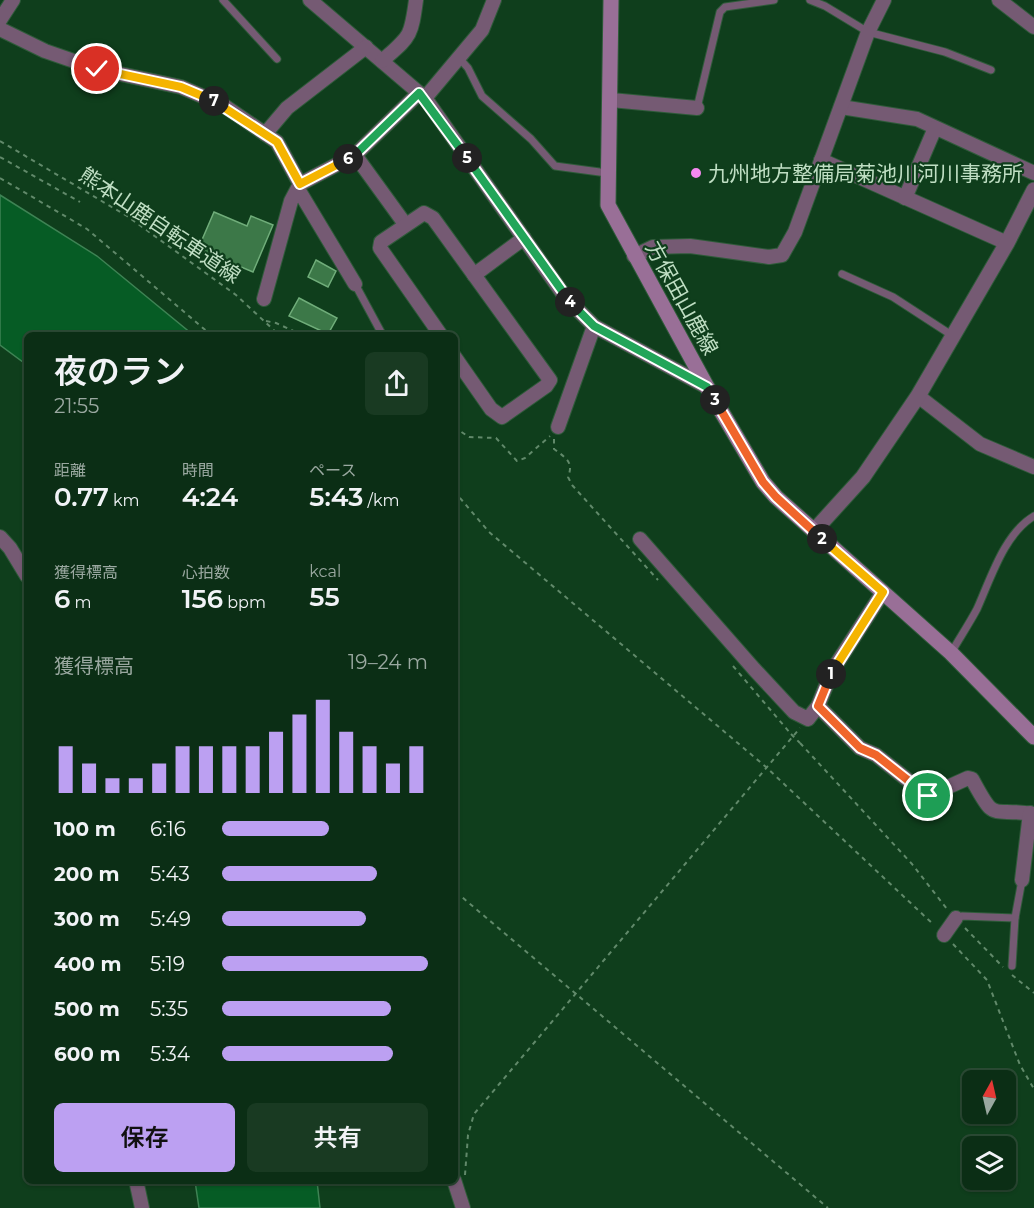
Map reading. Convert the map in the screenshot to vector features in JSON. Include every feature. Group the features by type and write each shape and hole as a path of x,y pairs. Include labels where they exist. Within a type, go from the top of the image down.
{"main road":[{"name":"方保田山鹿線","path":"610,0 608,205 707,387 763,482 776,497 951,653 1034,737"}],"street":[{"path":"0,20 13,0"},
{"path":"309,0 422,95 566,298 594,326 707,387"},
{"path":"382,61 407,38 412,28 416,0"},
{"path":"264,299 291,201 299,187 355,155 460,59 482,30 494,0"},
{"path":"634,256 653,247 690,246 769,257 782,255 795,232 868,32 884,0"},
{"path":"999,0 1034,27"},
{"path":"0,29 45,51 97,69 181,87 223,105 277,142 299,187 355,284"},
{"path":"265,134 287,108 366,47"},
{"path":"610,100 697,108"},
{"path":"841,107 917,119 1034,173"},
{"path":"905,198 935,128"},
{"path":"355,155 405,224"},
{"path":"821,160 1007,243"},
{"path":"814,531 863,477 918,396 1007,243 1034,189"},
{"path":"439,332 380,248 381,242 424,213 433,218 550,380 546,386 502,417 491,409 458,362"},
{"path":"474,275 524,238"},
{"path":"556,430 594,326"},
{"path":"918,396 980,444 1034,467"},
{"path":"0,537 10,548 24,571"},
{"path":"640,539 794,712 808,719 818,706 832,671 883,592"},
{"path":"818,706 860,748 876,755 928,796 972,778 987,807 993,812 1032,814 1022,880"},
{"path":"944,935 956,918"},
{"path":"460,1180 463,1208"},
{"path":"137,1184 142,1208"}],"lane":[{"path":"223,0 277,59"},
{"path":"697,108 720,12 725,7 774,0"},
{"path":"810,0 825,6 868,32 945,51 991,70"},
{"path":"460,59 468,68 482,96 531,139 555,166 607,173"},
{"path":"842,274 893,297 953,336"},
{"path":"355,284 381,332"},
{"path":"951,653 976,611 991,576 1021,524 1034,516"},
{"path":"1009,968 1022,880"},
{"path":"956,918 963,916 1015,918"}],"path":[{"name":"熊本山鹿自転車道線","path":"0,141 127,216 236,295 266,321 296,332"},
{"path":"0,157 80,202"},
{"path":"0,178 87,229 208,332"},
{"path":"266,321 276,332"},
{"path":"458,430 469,437 496,438 517,461 525,458 556,430"},
{"path":"458,496 489,532 766,767 944,935 987,980 1020,1065 1034,1089"},
{"path":"460,1180 474,1114 808,719"},
{"path":"791,734 912,864 939,900 982,948 1009,968"},
{"path":"458,894 828,1208"},
{"path":"1016,978 1034,993"}],"shaded area":[{"path":"0,195 97,256 190,332 24,332 24,363 0,345"},
{"path":"195,1184 317,1184 320,1208 199,1208"}],"building":[{"path":"214,212 247,226 251,216 273,225 253,272 198,249"},
{"path":"316,260 336,271 328,287 308,277"},
{"path":"299,298 337,318 329,332 324,332 289,316"}],"place":[{"name":"九州地方整備局菊池川河川事務所","path":"696,173"}],"route":[{"path":"97,69 181,87 223,105 277,142 300,184 355,155 419,93 425,98 566,298 594,326 707,387 763,482 776,497 883,592 832,671 818,706 860,748 876,755 928,796"}]}
